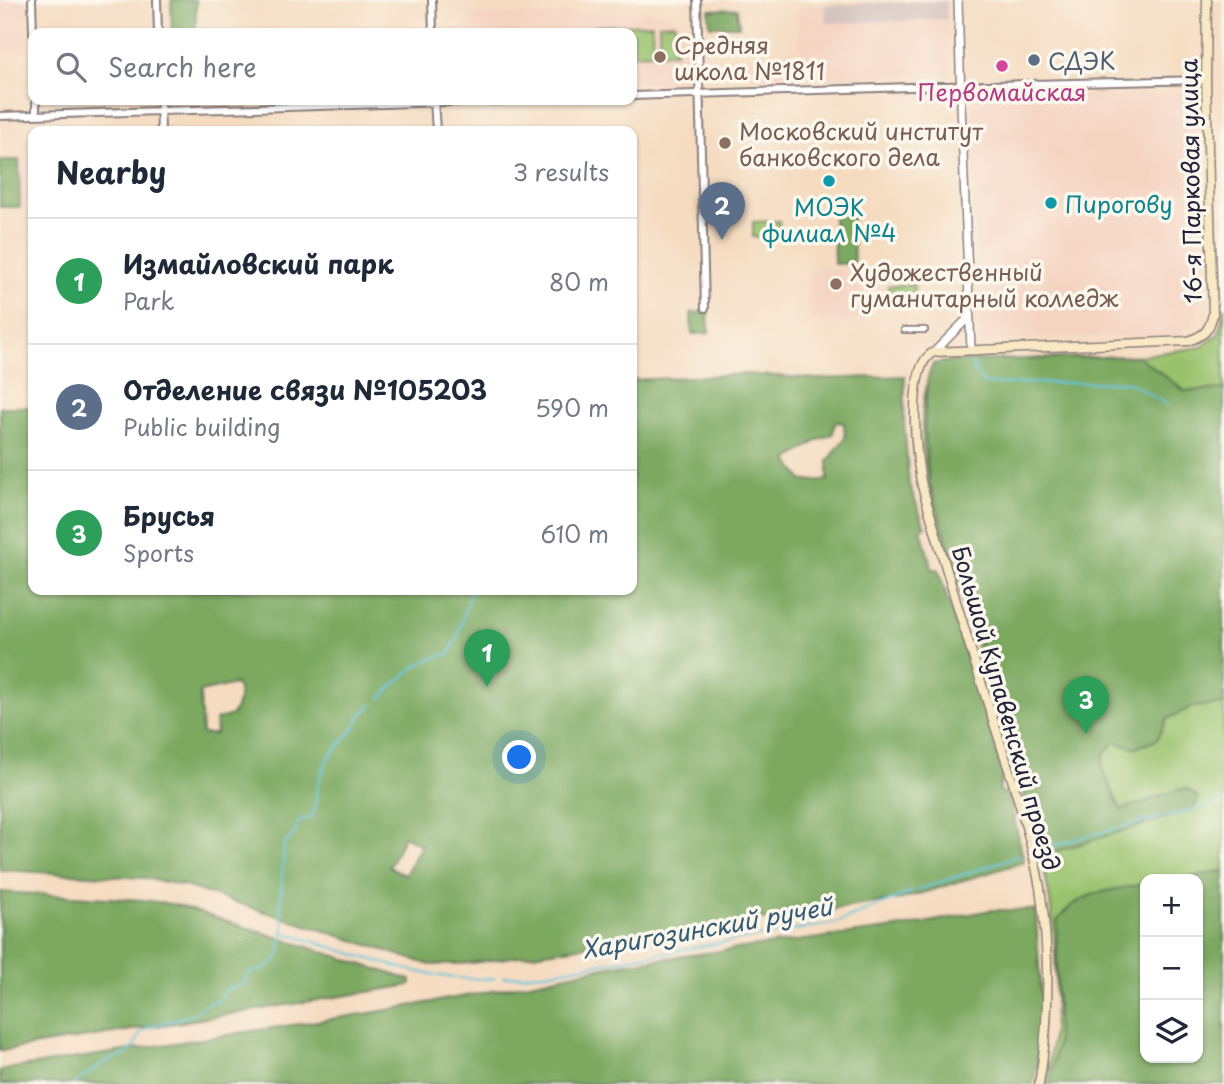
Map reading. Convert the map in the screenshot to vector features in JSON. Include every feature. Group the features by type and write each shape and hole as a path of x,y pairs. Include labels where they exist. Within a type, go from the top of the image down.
{"main road":[{"name":"16-я Парковая улица","path":"971,349 1188,341 1203,336 1210,328 1213,314 1206,80 1207,0"},
{"path":"934,352 971,349"},
{"name":"Большой Купавенский проезд","path":"934,352 925,358 920,374 915,410 916,459 925,499 1003,755 1039,886 1047,955 1048,1009 1039,1084"}],"street":[{"path":"32,0 33,28"},
{"path":"157,0 158,28"},
{"path":"432,0 433,28"},
{"path":"697,0 705,308"},
{"path":"958,0 971,349"},
{"path":"637,96 1206,80"},
{"path":"36,105 36,115"},
{"path":"160,105 161,126"},
{"path":"0,116 325,105"},
{"path":"434,105 436,126"},
{"path":"934,352 969,317"},
{"path":"904,330 925,330"}],"shaded area":[{"path":"0,0 26,0 28,52 0,52"},
{"path":"946,1 947,19 826,23 825,5"},
{"path":"825,5 826,23 947,19 949,74 753,80 752,57 800,56 798,7"},
{"name":"Средняя школа №1811","path":"667,12 688,29 689,81 637,83 637,28 453,28 468,27 468,15"},
{"path":"1194,93 1197,313 1193,328 1175,335 979,340 972,98"},
{"path":"28,159 28,207 21,207 19,160"},
{"name":"Художественный гуманитарный колледж","path":"863,268 865,321 808,323 808,269"}],"green space":[{"path":"171,0 196,0 196,28 172,28"},
{"path":"737,9 739,26 710,26 709,10"},
{"path":"675,23 676,52 660,53 659,24"},
{"path":"652,24 653,53 637,54 637,28 596,26"},
{"path":"0,160 19,160 20,207 0,207"},
{"path":"833,212 852,212 854,263 834,264"},
{"path":"779,221 780,236 753,237 753,222"},
{"path":"914,285 914,300 889,301 888,286"},
{"path":"1224,307 1224,1084 1046,1084 1056,979 1050,900 1037,839 927,479 922,421 925,392 933,364 952,361 1138,356 1202,347 1219,333"},
{"path":"708,312 709,333 692,334 691,313"},
{"path":"1138,356 1185,391 1224,389 1224,704 1192,707 1167,719 1157,740 1136,748 1114,742 1103,756 1103,771 1121,810 1187,789 1198,797 1194,809 1044,855 1025,799 1026,773 1018,767 929,482 924,424 928,377 933,364 952,361"},
{"path":"747,374 819,379 905,376 904,422 909,484 925,527 921,529 932,569 938,569 1003,772 999,791 1009,795 1024,862 902,899 472,963 430,965 185,886 144,878 0,870 0,407 28,407 28,595 637,595 637,380","holes":["835,422 844,423 845,438 828,461 828,480 803,481 788,460 818,440 833,434","236,684 239,700 232,715 215,720 216,734 202,734 200,692","404,836 421,845 405,875 389,867"]},
{"path":"1224,871 1224,1084 1050,1084 1057,1044 1057,921 1065,911 1085,898 1140,885 1140,1063 1203,1063 1203,874"},
{"path":"0,892 144,900 176,905 411,980 411,984 0,1051"},
{"path":"991,910 1035,910 1042,1013 1040,1051 1033,1084 0,1084 0,1070 376,1012 615,965 903,927"}],"waterway":[{"path":"972,362 984,384 1128,382 1168,405"},
{"path":"381,698 419,664 449,654 456,641 470,595"},
{"path":"74,1084 105,1062 125,1055 134,1047 141,1032 149,1027 191,1015 206,1004 218,1001 227,989 245,984 251,972 265,969 279,957 284,925 280,909 284,845 294,834 299,821 313,816 318,783 328,758 355,727 361,714 373,705"},
{"name":"Харигозинский ручей","path":"1095,834 1224,802"},
{"name":"Харигозинский ручей","path":"1042,849 1091,835"},
{"name":"Харигозинский ручей","path":"918,890 1020,855"},
{"name":"Харигозинский ручей","path":"503,977 551,972 836,923 912,892"},
{"name":"Харигозинский ручей","path":"282,932 416,971 470,979 495,978"}],"place":[{"name":"Средняя школа №1811","path":"660,57"},
{"name":"СДЭК","path":"1034,60"},
{"name":"Первомайская","path":"1002,66"},
{"name":"Московский институт банковского дела","path":"725,143"},
{"name":"МОЭК филиал №4","path":"829,181"},
{"name":"Пирогову","path":"1051,203"},
{"name":"Отделение связи №105203","path":"722,240"},
{"name":"Художественный гуманитарный колледж","path":"836,284"},
{"name":"Измайловский парк","path":"487,687"},
{"name":"Брусья","path":"1086,734"}]}
